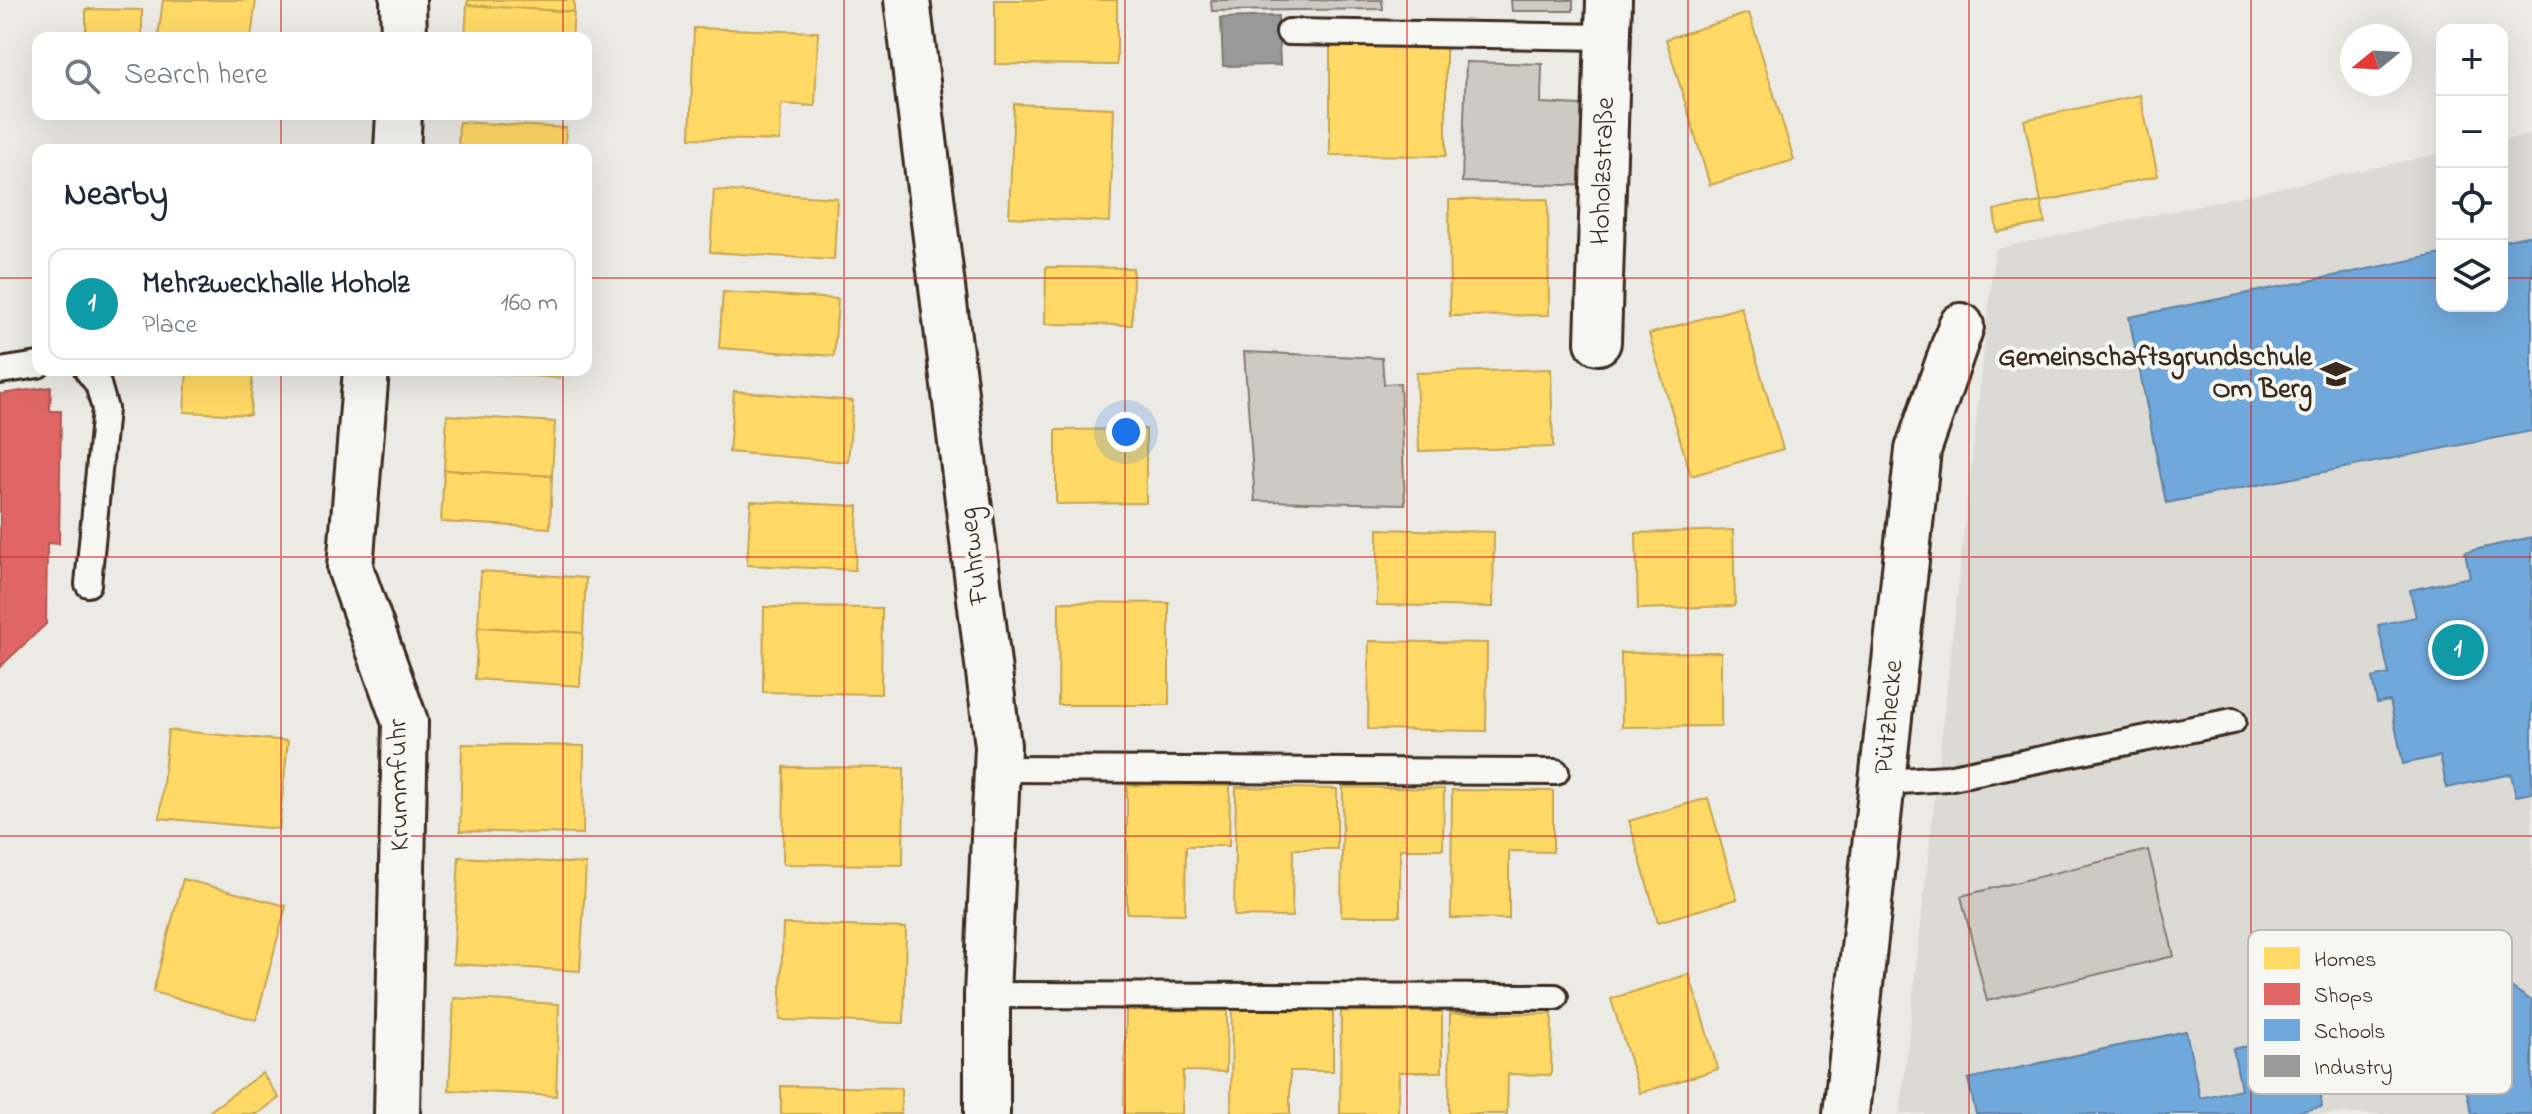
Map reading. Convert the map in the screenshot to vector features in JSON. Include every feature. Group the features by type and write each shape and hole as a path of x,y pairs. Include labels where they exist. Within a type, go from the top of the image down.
{"street":[{"path":"403,0 404,32"},
{"name":"Fuhrweg","path":"907,0 997,737 987,995 987,1114"},
{"name":"Hoholzstraße","path":"1598,342 1608,18"},
{"path":"397,144 399,120"},
{"name":"Pützhecke","path":"1846,1114 1885,782 1918,450 1961,326"},
{"name":"Krummfuhr","path":"366,376 350,568 405,722 397,1114"}],"lane":[{"path":"1289,32 1608,18"},
{"path":"0,371 32,366"},
{"path":"88,584 105,409 98,384 92,376"},
{"path":"1885,782 1988,771 2233,721"},
{"path":"996,769 1556,772"},
{"path":"987,995 1555,997"}],"shaded area":[{"path":"1211,0 1382,0 1383,9 1212,11"},
{"path":"1511,0 1573,0 1573,11 1512,11"},
{"path":"1466,62 1542,64 1541,103 1600,106 1597,186 1462,182"},
{"path":"2532,134 2532,1114 1900,1114 1995,249 2436,154 2436,312 2508,312 2508,139"},
{"path":"1244,352 1382,358 1384,384 1400,383 1405,504 1255,501"},
{"path":"2148,850 2174,956 1987,1001 1961,896"}],"building: Homes":[{"path":"163,0 256,0 252,32 159,32"},
{"path":"468,0 574,0 574,12 467,5"},
{"path":"995,0 1117,0 1117,65 995,64"},
{"path":"467,5 574,12 572,32 465,32"},
{"path":"86,9 142,10 142,32 86,32"},
{"path":"1749,13 1794,160 1710,185 1666,39"},
{"path":"694,28 818,32 815,106 781,104 780,141 690,138"},
{"path":"1330,44 1446,45 1446,156 1330,155"},
{"path":"2140,95 2158,176 2041,202 2024,120"},
{"path":"1014,104 1114,108 1110,222 1009,217"},
{"path":"459,122 566,128 565,144 458,144"},
{"path":"714,190 837,198 834,260 710,252"},
{"path":"1548,199 1549,315 1450,316 1449,200"},
{"path":"2041,202 2045,223 1997,232 1994,210"},
{"path":"1046,267 1133,268 1132,325 1045,324"},
{"path":"723,292 838,299 834,356 719,348"},
{"path":"1741,307 1783,449 1691,476 1649,334"},
{"path":"1551,369 1553,447 1419,451 1416,373"},
{"path":"187,376 253,376 250,415 184,412"},
{"path":"734,391 853,401 848,462 729,452"},
{"path":"447,415 555,422 552,476 444,470"},
{"path":"1146,429 1146,503 1056,504 1056,430"},
{"path":"444,470 552,476 550,528 441,522"},
{"path":"751,501 858,506 855,570 747,565"},
{"path":"1378,529 1494,532 1493,607 1377,605"},
{"path":"1733,530 1735,606 1638,609 1636,533"},
{"path":"481,571 586,578 583,633 478,627"},
{"path":"1059,602 1169,603 1169,705 1058,705"},
{"path":"764,607 882,608 881,694 763,692"},
{"path":"478,627 583,633 580,686 475,679"},
{"path":"1369,641 1487,643 1486,731 1368,729"},
{"path":"1721,652 1721,726 1622,727 1621,653"},
{"path":"168,730 288,741 279,829 160,818"},
{"path":"462,744 584,746 583,834 460,831"},
{"path":"784,767 904,768 903,865 783,864"},
{"path":"1127,785 1230,786 1229,846 1186,846 1185,914 1127,913"},
{"path":"1236,787 1337,789 1337,849 1293,849 1292,917 1234,916"},
{"path":"1343,787 1444,789 1443,849 1400,849 1400,916 1341,916"},
{"path":"1452,790 1553,791 1553,852 1509,851 1509,919 1451,918"},
{"path":"1708,798 1737,899 1658,922 1629,821"},
{"path":"459,857 586,864 580,971 453,964"},
{"path":"183,879 286,906 256,1020 153,992"},
{"path":"783,924 906,928 904,1023 780,1020"},
{"path":"1689,974 1718,1069 1640,1093 1611,999"},
{"path":"454,998 559,1004 556,1096 449,1090"},
{"path":"1232,1009 1333,1011 1333,1071 1290,1071 1290,1114 1231,1114"},
{"path":"1126,1010 1227,1011 1226,1072 1183,1071 1182,1114 1124,1114"},
{"path":"1341,1011 1442,1012 1442,1072 1399,1072 1398,1114 1340,1114"},
{"path":"1450,1013 1552,1014 1551,1075 1508,1074 1507,1114 1449,1114"},
{"path":"262,1073 279,1098 257,1114 206,1114"},
{"path":"781,1086 901,1088 901,1114 781,1114"}],"building: Shops":[{"path":"51,387 50,411 61,411 59,544 47,543 46,624 0,667 0,394"}],"building: Schools":[{"name":"Gemeinschaftsgrundschule Om Berg","path":"2532,235 2532,431 2166,503 2129,317 2436,255 2436,312 2508,312 2508,240"},
{"path":"2532,537 2532,793 2516,796 2511,774 2447,788 2440,756 2403,764 2390,701 2377,703 2372,678 2389,674 2378,625 2416,617 2410,590 2470,577 2465,552"},
{"path":"2512,988 2532,1001 2532,1114 2472,1114 2467,1094 2512,1094"},
{"path":"2186,1031 2200,1098 2241,1089 2233,1049 2248,1046 2248,1094 2319,1094 2322,1107 2287,1114 1976,1114 1968,1079"}],"building: Industry":[{"path":"1278,16 1280,65 1223,66 1221,18"}],"place":[{"name":"Gemeinschaftsgrundschule Om Berg","path":"2336,374"},
{"name":"Mehrzweckhalle Hoholz","path":"2458,650"}]}
